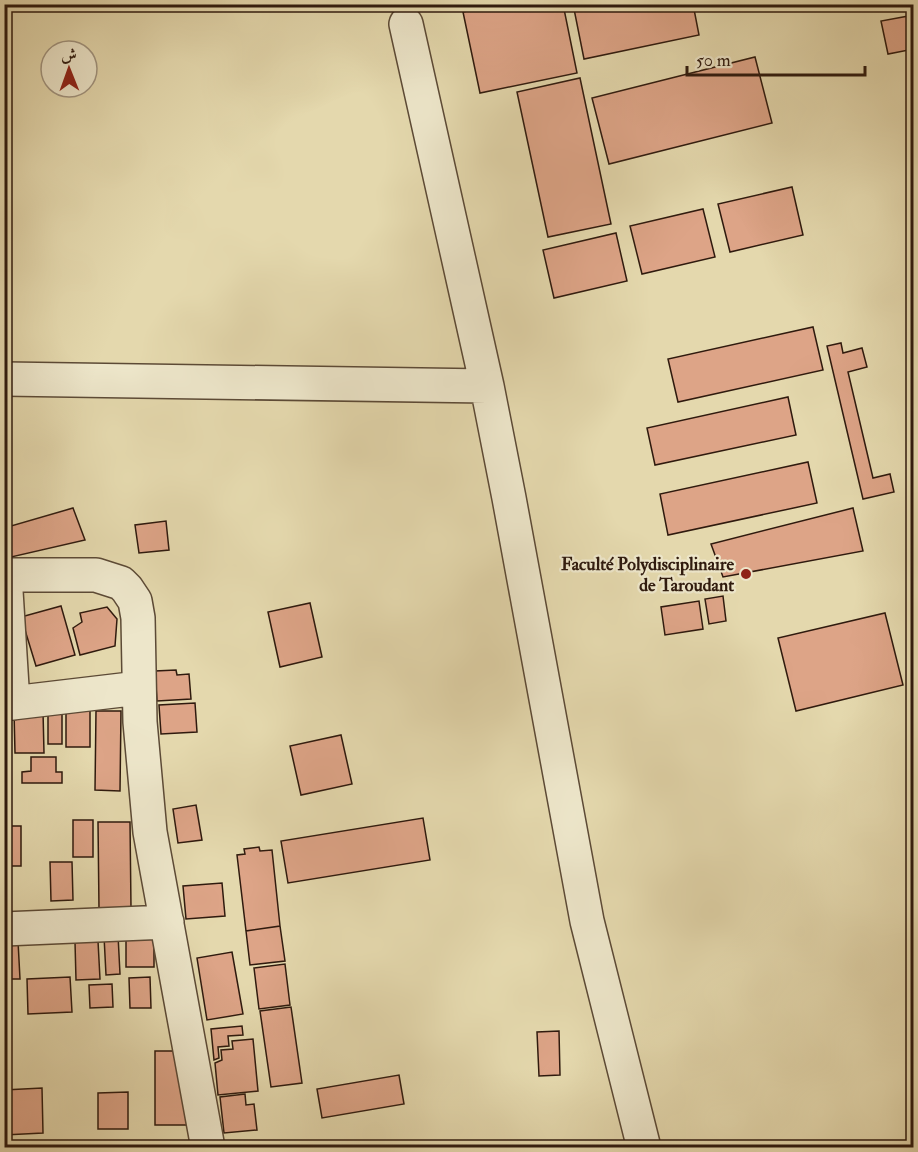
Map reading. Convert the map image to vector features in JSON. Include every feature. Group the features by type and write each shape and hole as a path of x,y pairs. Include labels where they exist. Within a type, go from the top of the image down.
{"street":[{"path":"406,24 487,386 587,921 644,1148"},
{"path":"4,379 487,386"},
{"path":"140,688 9,704 5,575 96,575 122,584 135,601 138,618 140,688 140,722 150,832 208,1148"},
{"path":"4,929 167,922"}],"building":[{"path":"498,4 563,4 577,73 480,93 463,12"},
{"path":"573,4 693,4 699,35 584,59"},
{"path":"914,15 914,49 888,54 881,21"},
{"path":"755,57 772,123 609,164 592,98"},
{"path":"580,78 611,224 548,237 517,92"},
{"path":"792,187 803,235 730,252 718,204"},
{"path":"703,209 715,257 642,274 630,226"},
{"path":"616,233 627,281 554,298 543,250"},
{"path":"813,327 823,370 678,402 668,359"},
{"path":"841,343 843,353 862,348 867,367 848,372 873,478 890,474 894,492 863,499 827,346"},
{"path":"788,397 796,435 655,465 647,428"},
{"path":"808,462 817,503 668,535 660,494"},
{"path":"73,508 85,540 7,558 4,551 4,528"},
{"path":"853,508 863,551 723,577 711,544"},
{"path":"166,521 169,550 139,553 135,525"},
{"path":"723,596 726,621 709,624 705,599"},
{"path":"699,601 703,629 665,635 661,607"},
{"path":"310,603 322,657 280,667 268,612"},
{"path":"61,606 75,655 36,666 21,617"},
{"path":"107,607 117,619 115,646 80,655 73,628 82,622 80,613"},
{"path":"885,613 903,685 796,711 778,638"},
{"path":"176,670 177,675 189,674 191,699 157,701 155,671"},
{"path":"195,703 197,732 161,734 159,705"},
{"path":"48,708 62,708 62,744 48,744"},
{"path":"66,709 90,709 90,747 66,747"},
{"path":"14,711 43,711 44,753 15,753"},
{"path":"96,711 121,711 120,791 95,790"},
{"path":"341,735 352,784 301,795 290,746"},
{"path":"4,747 8,747 8,785 4,785"},
{"path":"31,757 56,757 56,772 62,772 62,783 22,783 22,772 31,771"},
{"path":"196,805 202,840 178,843 173,809"},
{"path":"423,818 430,860 288,883 281,841"},
{"path":"73,820 93,820 93,857 73,857"},
{"path":"98,822 130,822 131,908 99,909"},
{"path":"4,826 21,826 21,866 4,866"},
{"path":"259,847 260,851 272,850 280,926 246,931 237,855 245,854 244,849"},
{"path":"50,862 72,862 73,900 51,901"},
{"path":"222,883 225,916 186,919 183,886"},
{"path":"280,926 285,961 250,965 246,931"},
{"path":"118,935 120,974 106,975 104,936"},
{"path":"126,939 154,939 154,967 126,967"},
{"path":"4,941 18,941 20,979 4,979"},
{"path":"98,941 100,979 76,980 75,942"},
{"path":"232,952 243,1014 207,1020 197,958"},
{"path":"285,964 290,1005 259,1009 254,968"},
{"path":"70,977 72,1012 28,1014 27,979"},
{"path":"150,977 151,1008 130,1008 129,978"},
{"path":"112,984 113,1007 90,1008 89,985"},
{"path":"291,1007 302,1083 271,1087 260,1011"},
{"path":"242,1026 243,1035 228,1036 229,1046 218,1047 219,1058 214,1060 211,1029"},
{"path":"559,1031 560,1075 539,1076 537,1032"},
{"path":"253,1039 258,1091 218,1095 215,1063 222,1060 221,1050 233,1049 232,1041"},
{"path":"155,1051 187,1051 187,1125 155,1125"},
{"path":"399,1075 404,1104 322,1118 317,1089"},
{"path":"42,1088 43,1133 4,1135 4,1090"},
{"path":"128,1092 128,1129 98,1129 98,1093"},
{"path":"245,1094 246,1105 254,1104 257,1130 224,1133 220,1097"}],"place":[{"name":"Faculté Polydisciplinaire de Taroudant","path":"746,574"}]}
